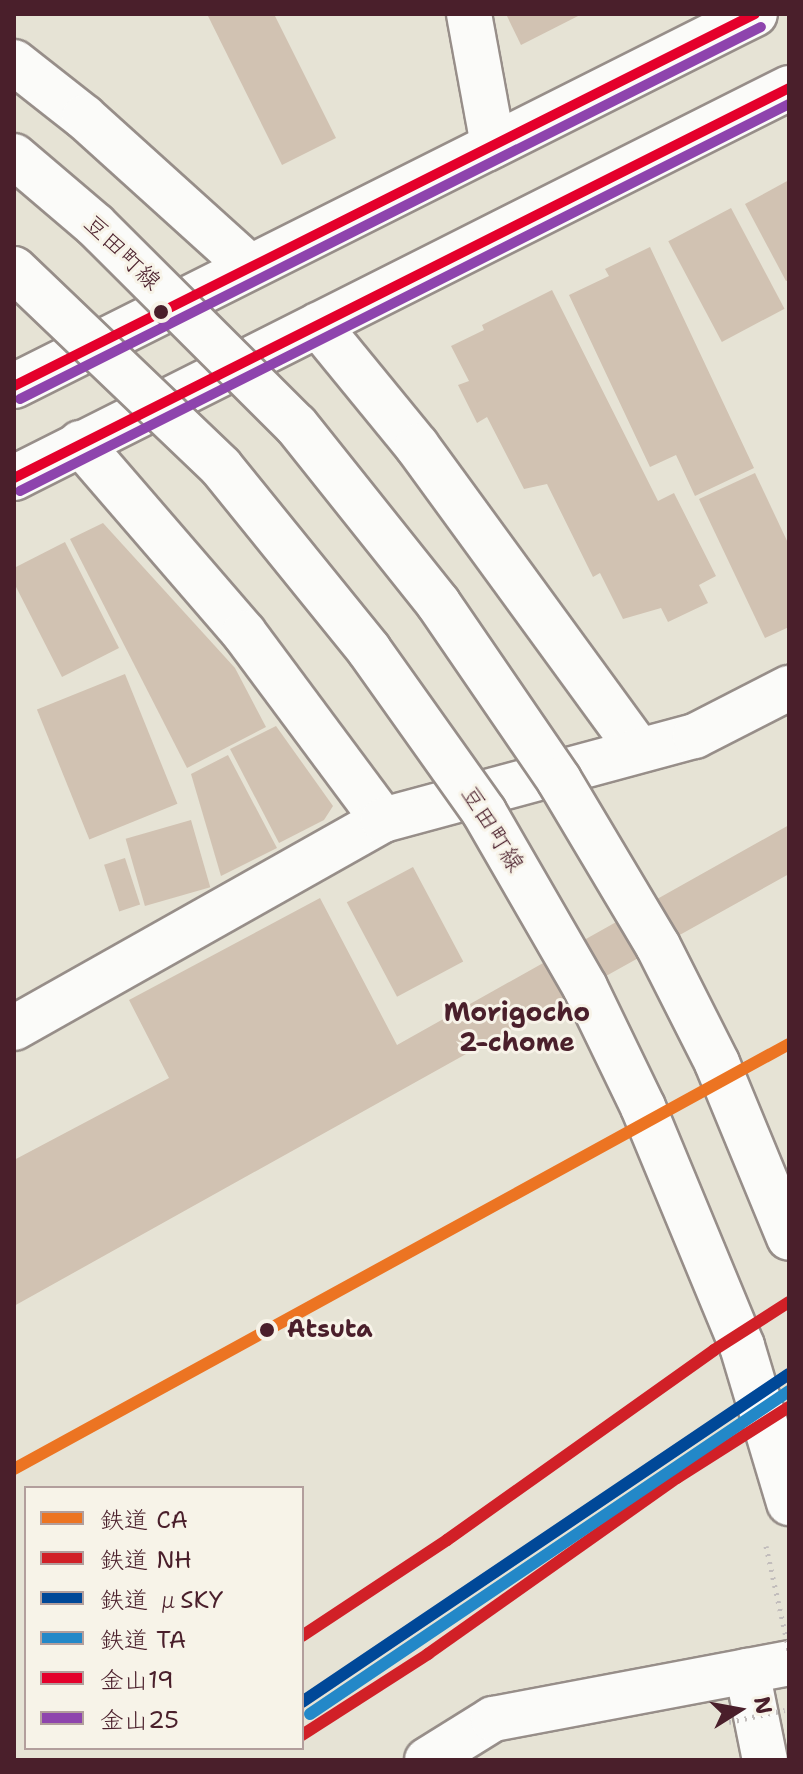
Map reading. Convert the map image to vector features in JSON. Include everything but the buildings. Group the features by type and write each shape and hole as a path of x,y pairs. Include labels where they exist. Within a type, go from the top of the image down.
{"street":[{"path":"469,14 493,145"},
{"path":"14,386 755,14"},
{"path":"14,62 84,117 249,266"},
{"path":"14,478 789,88"},
{"name":"豆田町線","path":"14,156 95,225 296,425 438,603 559,780 658,946 717,1063 789,1238"},
{"name":"豆田町線","path":"14,269 221,467 369,650 484,812 585,987 643,1107 742,1346 776,1518"},
{"path":"318,325 426,458 638,749"},
{"path":"80,443 244,633 383,820"},
{"path":"14,1028 383,820 695,736 789,688"},
{"path":"427,1760 493,1719 789,1663"},
{"path":"747,1671 765,1760"}],"path":[{"path":"776,1518 789,1651"},
{"path":"729,1722 785,1710"}],"rail line":[{"name":"CA","path":"14,1469 789,1044"},
{"name":"NH","path":"304,1635 447,1540 714,1350 789,1302"},
{"name":"μSKY","path":"304,1701 789,1374"},
{"name":"TA","path":"310,1714 789,1391"},
{"name":"NH","path":"304,1734 428,1654 677,1478 789,1407"}],"transit line":[{"name":"金山19","path":"14,386 755,14"},
{"name":"金山25","path":"20,399 761,27"},
{"name":"金山19","path":"14,478 789,88"},
{"name":"金山25","path":"20,491 789,104"}],"place":[{"name":"Atsuta","path":"267,1330"}],"district":[{"name":"Morigocho 2-chome","path":"517,1027"}]}
